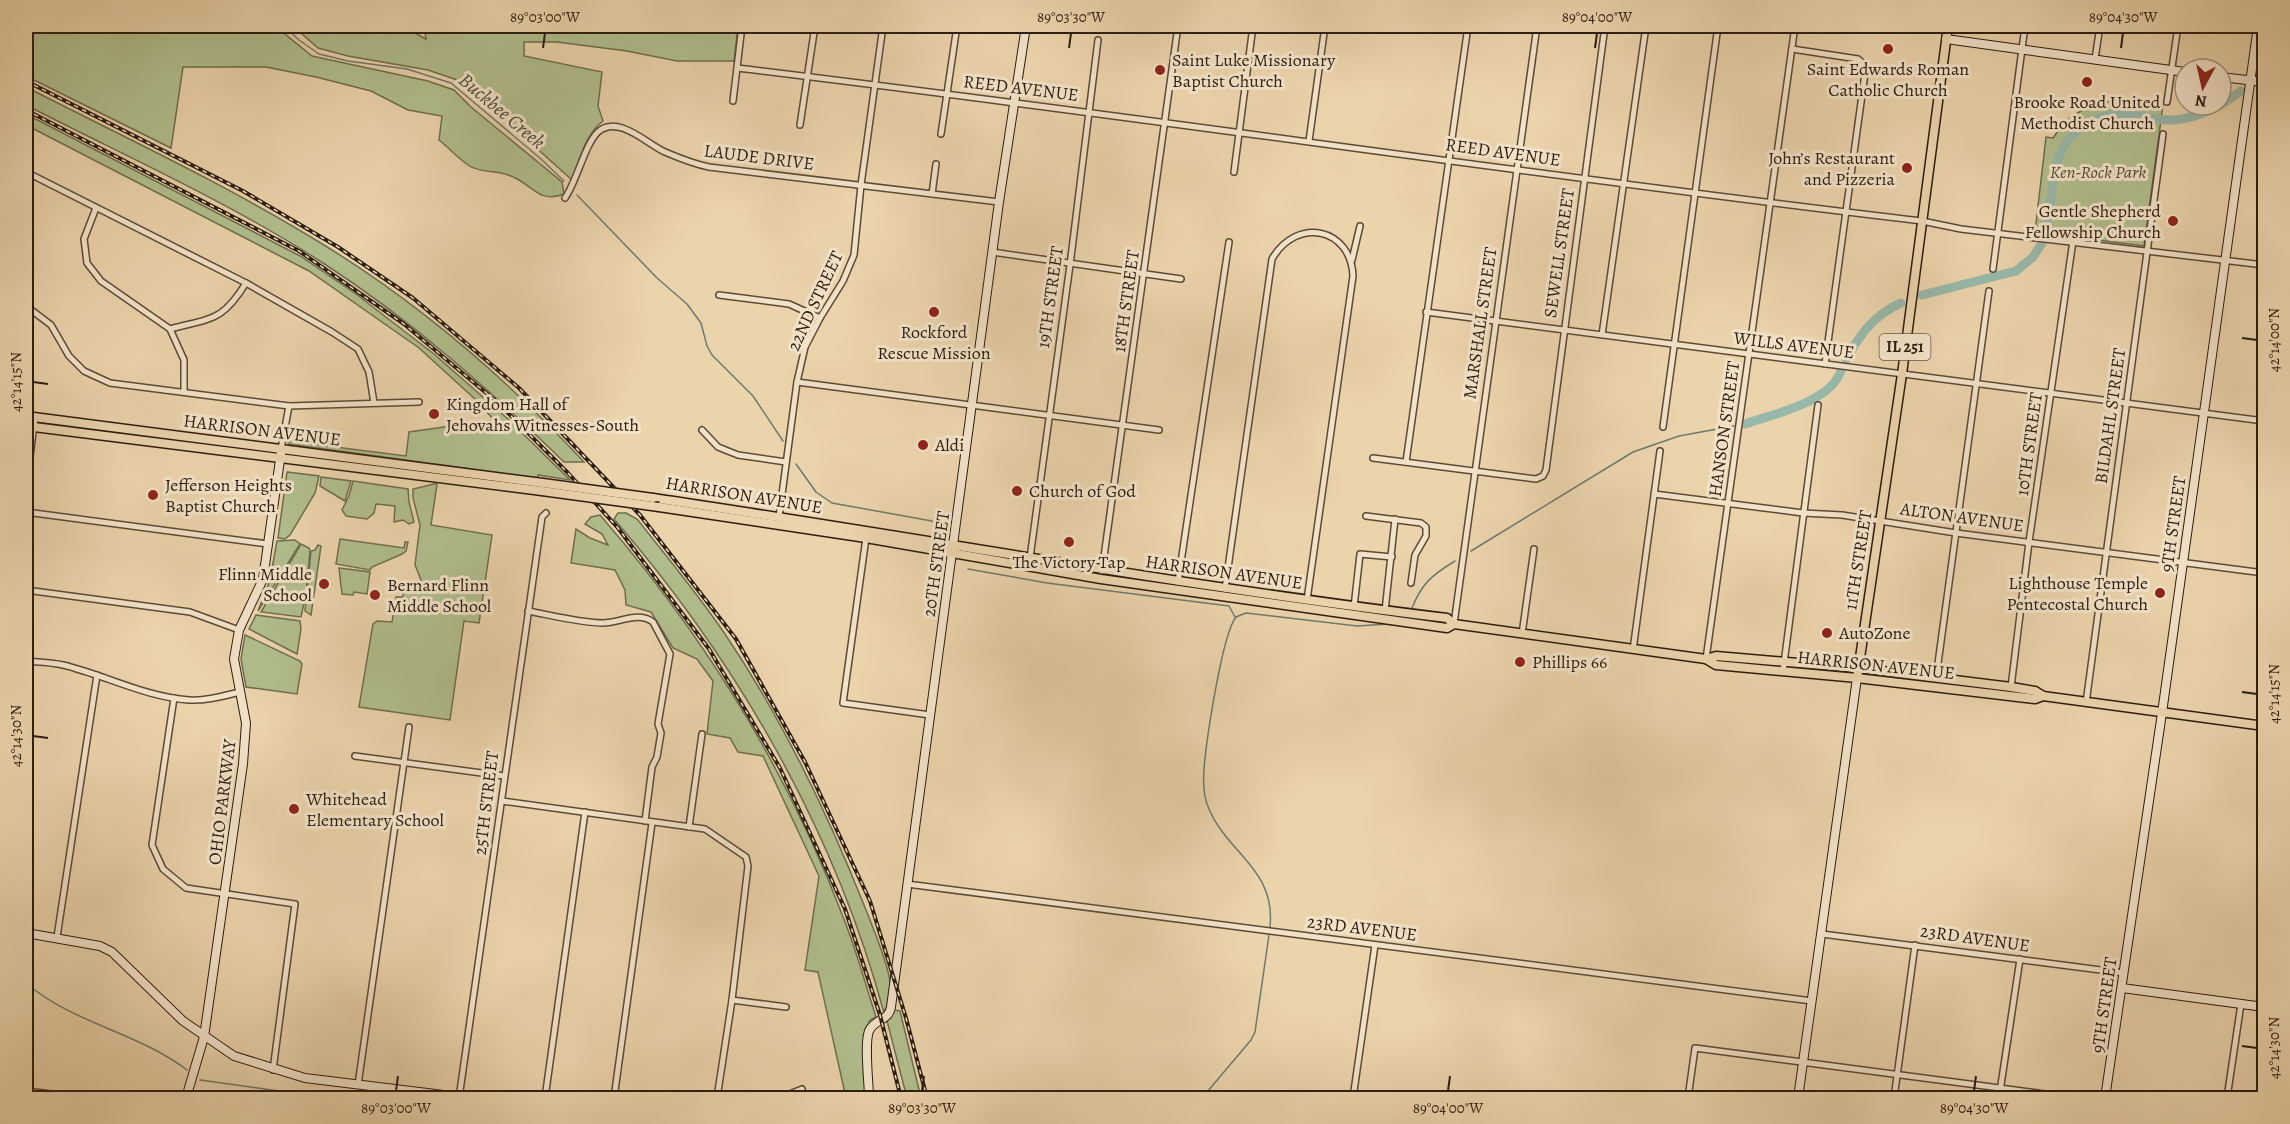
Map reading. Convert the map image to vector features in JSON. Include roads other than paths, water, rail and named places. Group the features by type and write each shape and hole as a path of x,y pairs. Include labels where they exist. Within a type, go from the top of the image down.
{"main road":[{"name":"11TH STREET","path":"1857,678 1902,374 1948,26"},
{"name":"HARRISON AVENUE","path":"30,417 281,453 543,487 653,498 954,544 1030,558 1102,575 1178,582 1225,592 1447,618 1454,624 1633,650 1706,659 1716,656 1857,678 2035,699 2043,696"},
{"name":"HARRISON AVENUE","path":"30,427 281,453"},
{"name":"HARRISON AVENUE","path":"543,487 866,538 952,554 1225,592 1447,628 1454,624"},
{"name":"HARRISON AVENUE","path":"1783,667 1858,668 2011,687 2035,691 2043,696 2086,703 2265,726"}],"street":[{"path":"733,101 742,26"},
{"path":"800,125 814,26"},
{"name":"22ND STREET","path":"779,517 797,382 805,347 843,282 854,255 861,185 883,26"},
{"path":"941,134 957,26"},
{"name":"20TH STREET","path":"869,1098 868,1038 873,1025 888,1016 890,1012 992,252 1026,26"},
{"name":"18TH STREET","path":"1102,575 1178,26"},
{"path":"1234,172 1253,26"},
{"path":"1309,141 1325,26"},
{"path":"1406,462 1468,26"},
{"name":"MARSHALL STREET","path":"1454,624 1537,26"},
{"name":"SEWELL STREET","path":"1474,470 1536,479 1543,476 1546,470 1605,26"},
{"path":"1602,335 1646,26"},
{"path":"1663,427 1718,26"},
{"name":"HANSON STREET","path":"1706,659 1795,26"},
{"path":"1993,268 2025,26"},
{"path":"2095,59 2100,26"},
{"path":"2167,102 2178,26"},
{"name":"9TH STREET","path":"2105,1098 2162,713 2258,26"},
{"path":"1946,39 2171,70"},
{"name":"19TH STREET","path":"1030,558 1098,40"},
{"path":"1792,49 1858,59 1866,66 1844,212 1825,364"},
{"name":"REED AVENUE","path":"737,68 875,84 1922,221 1961,229 2265,265"},
{"path":"2233,78 2265,82"},
{"name":"LAUDE DRIVE","path":"565,198 573,188 598,132 611,126 620,128 664,152 693,164 725,170 999,202"},
{"name":"BILDAHL STREET","path":"2086,703 2163,134"},
{"path":"932,194 936,164"},
{"path":"26,172 246,283 358,349 369,372 375,403"},
{"path":"96,208 84,239 87,263 101,281 170,329 183,360 184,392"},
{"path":"1351,261 1360,226"},
{"path":"1225,592 1272,258 1279,246 1287,240 1305,232 1314,232 1341,245 1349,254 1353,276 1307,600"},
{"name":"10TH STREET","path":"2011,687 2029,542 2073,241"},
{"path":"1178,582 1229,242"},
{"path":"992,252 1070,265 1181,279"},
{"path":"170,329 219,316 234,303 246,283"},
{"path":"1936,678 1989,291"},
{"path":"718,295 789,304 820,318"},
{"path":"26,306 51,325 69,356 84,371 110,383 289,406 419,402"},
{"name":"WILLS AVENUE","path":"1426,312 2265,421"},
{"path":"797,382 1159,430"},
{"path":"1783,667 1818,405"},
{"name":"OHIO PARKWAY","path":"186,1098 204,1037 243,764 246,723 234,659 239,630 263,579 289,406"},
{"path":"26,488 30,417"},
{"path":"702,430 718,447 738,455 786,462"},
{"path":"1633,650 1660,451"},
{"path":"1373,458 1474,470"},
{"name":"ALTON AVENUE","path":"1654,494 1803,513 1881,520 1956,533 2265,573"},
{"path":"26,512 268,544"},
{"name":"25TH STREET","path":"462,1098 504,776 542,517 546,513"},
{"path":"1366,516 1421,523 1426,527 1426,536 1415,555 1411,583"},
{"path":"1385,611 1395,519"},
{"path":"866,538 843,703 930,716"},
{"path":"1522,634 1534,549"},
{"path":"1354,607 1360,554 1392,557"},
{"path":"26,590 190,612 239,630"},
{"path":"528,611 603,623 632,616 653,622 670,654 658,724 661,733 657,757 652,766 645,822"},
{"path":"26,661 62,664 149,693 174,698 192,700 214,698 240,692"},
{"path":"57,937 97,675"},
{"name":"11TH STREET","path":"1798,1098 1857,678"},
{"path":"174,698 152,845 163,869 186,888 295,904 273,1070"},
{"path":"358,1085 409,727"},
{"path":"689,827 702,734"},
{"path":"355,756 504,776"},
{"path":"502,801 705,829 746,857 748,866 718,1096 785,1096 802,1089"},
{"path":"545,1098 585,812"},
{"path":"614,1098 652,823"},
{"name":"23RD AVENUE","path":"907,884 1812,1001"},
{"path":"26,933 100,946 112,952 183,1021 234,1056 273,1070 305,1078 462,1098"},
{"name":"23RD AVENUE","path":"1822,934 2124,973"},
{"path":"1353,1098 1375,945"},
{"path":"1894,1098 1915,945"},
{"path":"1999,1098 2020,959"},
{"path":"2122,988 2265,1007"},
{"path":"732,1000 786,1007"},
{"path":"2227,1098 2241,1004"},
{"path":"1688,1098 1695,1048 2076,1098"},
{"path":"26,1091 86,1098"}],"waterway":[{"name":"Buckbee Creek","path":"284,26 319,54 348,61 407,69 451,83 564,181"},
{"path":"2260,76 2264,73"},
{"path":"2045,234 2059,157 2069,139 2084,125 2113,114 2168,120 2184,119 2210,110 2241,91"},
{"path":"577,195 657,278 687,304 701,323 707,346 712,355 753,396 783,441"},
{"path":"1922,295 2016,271 2033,257 2042,243"},
{"path":"1846,360 1856,342 1869,326 1883,313 1901,303"},
{"path":"1745,424 1813,399 1835,382 1841,371"},
{"path":"1471,551 1633,452 1679,436 1734,426"},
{"name":"Buckbee Creek","path":"796,464 816,492 832,503 932,521 939,527"},
{"path":"1412,608 1429,580 1455,561"},
{"path":"968,569 1047,583 1229,606 1235,617"},
{"path":"1236,617 1246,613 1357,626 1389,624"},
{"path":"1236,617 1225,644 1211,714 1205,756 1204,789 1207,804 1217,825 1249,863 1266,890 1270,907 1270,927"},
{"path":"1202,1098 1251,1040 1255,1032 1269,935"},
{"path":"26,983 44,997 64,1008 148,1046 187,1070"},
{"path":"200,1080 316,1098"}],"railway":[{"path":"26,81 243,191 338,247 413,298 519,388 640,515 736,639 805,762 870,901 906,1018 927,1098"},
{"path":"26,110 299,251 404,324 497,402 568,473 618,528 709,649 780,768 845,909 880,1015 901,1098"}],"place":[{"name":"Saint Edwards Roman Catholic Church","path":"1888,49"},
{"name":"Saint Luke Missionary Baptist Church","path":"1160,70"},
{"name":"Brooke Road United Methodist Church","path":"2087,82"},
{"name":"John’s Restaurant and Pizzeria","path":"1907,168"},
{"name":"Gentle Shepherd Fellowship Church","path":"2173,221"},
{"name":"Rockford Rescue Mission","path":"934,312"},
{"name":"Kingdom Hall of Jehovahs Witnesses-South","path":"434,414"},
{"name":"Aldi","path":"923,445"},
{"name":"Church of God","path":"1017,491"},
{"name":"Jefferson Heights Baptist Church","path":"153,495"},
{"name":"The Victory Tap","path":"1069,542"},
{"name":"Flinn Middle School","path":"324,584"},
{"name":"Lighthouse Temple Pentecostal Church","path":"2160,593"},
{"name":"Bernard Flinn Middle School","path":"375,595"},
{"name":"AutoZone","path":"1827,633"},
{"name":"Phillips 66","path":"1520,662"},
{"name":"Whitehead Elementary School","path":"294,809"}],"park label":[{"name":"Ken-Rock Park","path":"2098,172"}]}
